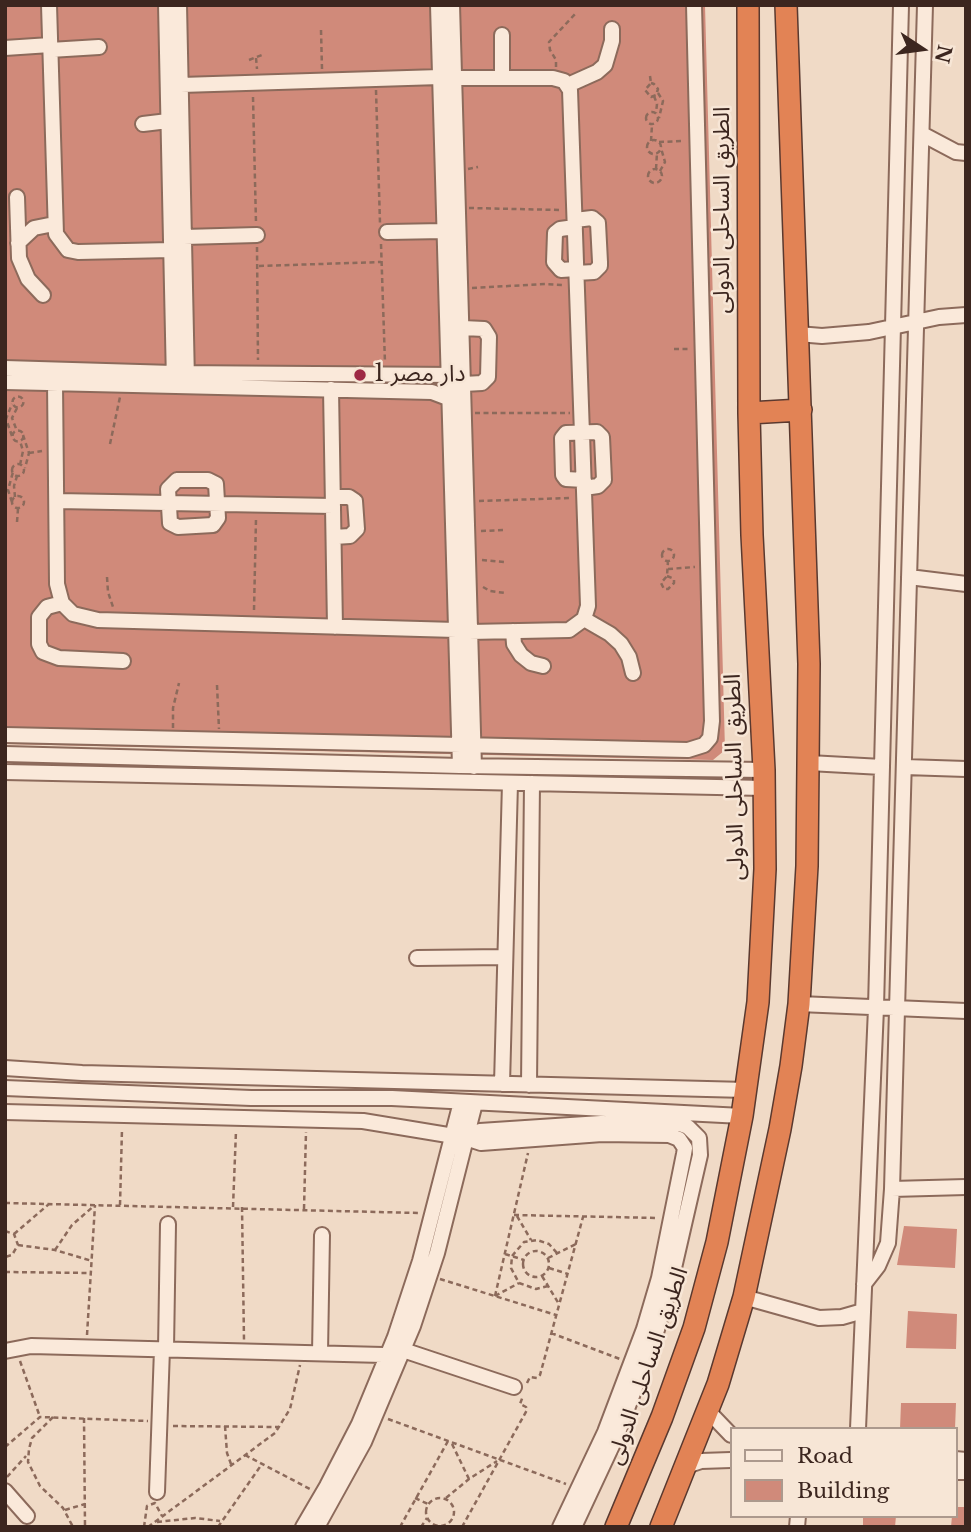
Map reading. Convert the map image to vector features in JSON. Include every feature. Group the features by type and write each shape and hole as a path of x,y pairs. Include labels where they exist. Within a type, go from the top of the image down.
{"highway":[{"name":"الطريق الساحلى الدولى","path":"616,1527 662,1417 694,1328 717,1242 742,1116 758,1002 765,869 764,779 749,413 748,5"},
{"path":"661,1527 733,1341 778,1141 799,1004 807,880 809,664 786,5"},
{"path":"749,413 801,410"}],"street":[{"path":"49,5 56,234 68,250 78,252 171,250"},
{"path":"166,5 171,250 180,380"},
{"path":"179,5 184,237 180,380"},
{"path":"438,5 459,208 468,558 463,631"},
{"path":"452,5 447,78 444,231 449,398 463,631 467,766"},
{"path":"5,735 688,750 705,744 710,738 712,721 694,5"},
{"path":"858,1427 876,1008 901,5"},
{"path":"864,1284 878,1266 888,1243 892,1189 925,5"},
{"path":"568,85 597,72 605,65 610,54 612,29"},
{"path":"502,35 502,78"},
{"path":"5,48 99,47"},
{"path":"55,383 57,584 62,603 73,614 117,621 463,631 569,630 584,619 588,606 568,85 559,78 447,78 181,85"},
{"path":"143,124 168,121"},
{"path":"922,134 956,152 966,153"},
{"path":"17,197 18,243 23,269 28,279 43,295"},
{"path":"575,219 596,220 600,250 597,270 577,276 561,270 554,262 555,233 575,219"},
{"path":"18,243 34,228 54,224"},
{"path":"387,232 444,231"},
{"path":"184,237 257,235"},
{"path":"798,334 845,335 939,317 966,315"},
{"path":"5,382 126,385 180,380 448,374 482,383 488,377 489,337 484,329 463,328"},
{"path":"5,368 331,389 432,391 460,401 465,407"},
{"path":"331,389 335,627"},
{"path":"597,432 602,438 604,480 598,486 584,489 563,475 564,435 597,432"},
{"path":"208,480 216,484 218,518 213,525 178,527 170,523 167,503 168,489 173,482 208,480"},
{"path":"57,501 256,505 333,501 349,497 355,502 357,529 350,536 334,537"},
{"path":"909,577 966,583"},
{"path":"62,603 47,607 39,617 39,644 43,652 59,659 123,661"},
{"path":"584,619 610,634 621,644 629,657 632,673"},
{"path":"513,631 514,644 521,655 531,663 543,666"},
{"path":"5,754 467,766 764,779"},
{"path":"808,763 966,769"},
{"path":"5,772 510,783 764,779"},
{"path":"502,1084 510,783"},
{"path":"529,1085 532,783"},
{"path":"417,958 505,957"},
{"path":"799,1004 966,1011"},
{"path":"5,1068 82,1073 746,1090"},
{"path":"416,1081 416,1099"},
{"path":"544,1105 545,1086"},
{"path":"5,1088 225,1097 416,1099 742,1116"},
{"path":"317,1527 351,1469 377,1415 430,1276 468,1102"},
{"path":"5,1112 363,1121 481,1143 602,1134 669,1135 679,1139 683,1143 684,1154 672,1219 659,1278 633,1364 606,1432 560,1527"},
{"path":"459,1137 480,1131 601,1123 671,1123 688,1126 694,1131 701,1146 671,1281 656,1333 617,1435 574,1527"},
{"path":"683,1143 694,1131"},
{"path":"303,1527 354,1435 388,1355 412,1287 432,1213 459,1137"},
{"path":"892,1189 966,1187"},
{"path":"157,1492 168,1224"},
{"path":"320,1353 322,1235"},
{"path":"744,1297 819,1318 842,1317 863,1311"},
{"path":"11,1349 86,1347 388,1355 403,1350 514,1387"},
{"path":"708,1411 730,1434"},
{"path":"686,1466 701,1461 730,1460"},
{"path":"5,1492 27,1516"}],"path":[{"path":"553,78 556,60 549,42 576,13"},
{"path":"321,30 322,81"},
{"path":"249,60 262,55"},
{"path":"650,75 651,83 645,90 648,96 658,93"},
{"path":"651,83 657,86 663,101 659,118 652,125"},
{"path":"654,96 659,118"},
{"path":"652,125 648,124 646,117 649,112 656,113"},
{"path":"652,125 651,141 647,145 649,151 657,153"},
{"path":"651,141 697,140"},
{"path":"660,142 665,162 658,170 657,153 661,148"},
{"path":"459,208 575,219"},
{"path":"257,266 381,262"},
{"path":"461,288 545,284 577,276"},
{"path":"110,444 117,406 126,385"},
{"path":"17,476 22,475 29,453 23,435 17,431 12,418 17,408 24,403 21,397 15,397 6,419 15,441 20,442"},
{"path":"12,404 17,408"},
{"path":"465,407 581,413"},
{"path":"12,436 17,431"},
{"path":"20,465 23,452 20,442 23,435"},
{"path":"20,465 24,469"},
{"path":"18,509 13,507 8,490 14,467 20,465"},
{"path":"13,472 17,476"},
{"path":"12,502 17,476"},
{"path":"467,501 584,489"},
{"path":"15,497 23,500 23,506 18,509"},
{"path":"254,624 256,505"},
{"path":"17,522 18,509"},
{"path":"467,536 490,529 505,530"},
{"path":"468,558 504,562"},
{"path":"667,576 668,561"},
{"path":"668,569 708,566"},
{"path":"107,577 108,592 117,621"},
{"path":"468,578 490,592 505,593"},
{"path":"173,738 173,708 179,683"},
{"path":"217,685 220,708 218,739"},
{"path":"120,1205 122,1115"},
{"path":"233,1207 237,1117"},
{"path":"304,1209 306,1118"},
{"path":"495,1296 532,1138"},
{"path":"5,1203 432,1213"},
{"path":"14,1234 49,1204"},
{"path":"55,1250 72,1225 95,1205"},
{"path":"86,1347 95,1205"},
{"path":"242,1207 244,1351"},
{"path":"515,1215 672,1219"},
{"path":"515,1215 531,1240"},
{"path":"462,1527 527,1409 520,1404 529,1379 540,1376 583,1217"},
{"path":"5,1231 14,1234"},
{"path":"14,1234 18,1245"},
{"path":"548,1286 536,1290 519,1283 512,1273 512,1256 519,1246 531,1240 543,1241 557,1253"},
{"path":"548,1258 576,1244"},
{"path":"18,1245 55,1250 92,1261"},
{"path":"5,1257 12,1255 18,1245"},
{"path":"537,1251 548,1258 549,1268 542,1276 534,1278 526,1273 524,1260 529,1253 537,1251"},
{"path":"505,1254 524,1260"},
{"path":"549,1268 568,1274"},
{"path":"5,1272 91,1273"},
{"path":"430,1276 556,1315"},
{"path":"542,1276 559,1305"},
{"path":"495,1296 519,1283"},
{"path":"551,1334 633,1364"},
{"path":"11,1349 40,1417"},
{"path":"146,1527 280,1427 290,1409 303,1352"},
{"path":"377,1415 579,1489"},
{"path":"5,1447 40,1417 280,1427"},
{"path":"5,1480 27,1455 32,1438 53,1417"},
{"path":"84,1418 85,1527"},
{"path":"225,1426 227,1453 231,1465"},
{"path":"450,1442 469,1479"},
{"path":"400,1527 450,1442"},
{"path":"27,1455 33,1475 40,1486 65,1510 73,1527"},
{"path":"245,1455 322,1495"},
{"path":"445,1499 453,1507 452,1519 442,1526 430,1525 427,1518 428,1504 434,1499 445,1499 469,1479 500,1460"},
{"path":"218,1527 262,1464"},
{"path":"415,1498 428,1504"},
{"path":"146,1527 147,1506 155,1503 162,1516"},
{"path":"65,1510 85,1504"},
{"path":"154,1522 195,1518 222,1521"},
{"path":"421,1527 427,1518"}],"building":[{"name":"دار مصر 1","path":"5,5 705,5 725,750 713,760 5,744"},
{"path":"904,1226 957,1229 955,1268 897,1265"},
{"path":"908,1311 957,1314 956,1349 906,1348"},
{"path":"901,1403 956,1403 955,1427 900,1427"},
{"path":"957,1507 966,1507 966,1527 951,1527 952,1518 957,1518"},
{"path":"863,1518 896,1518 895,1527 863,1527"}],"place":[{"name":"دار مصر 1","path":"360,375"}]}
